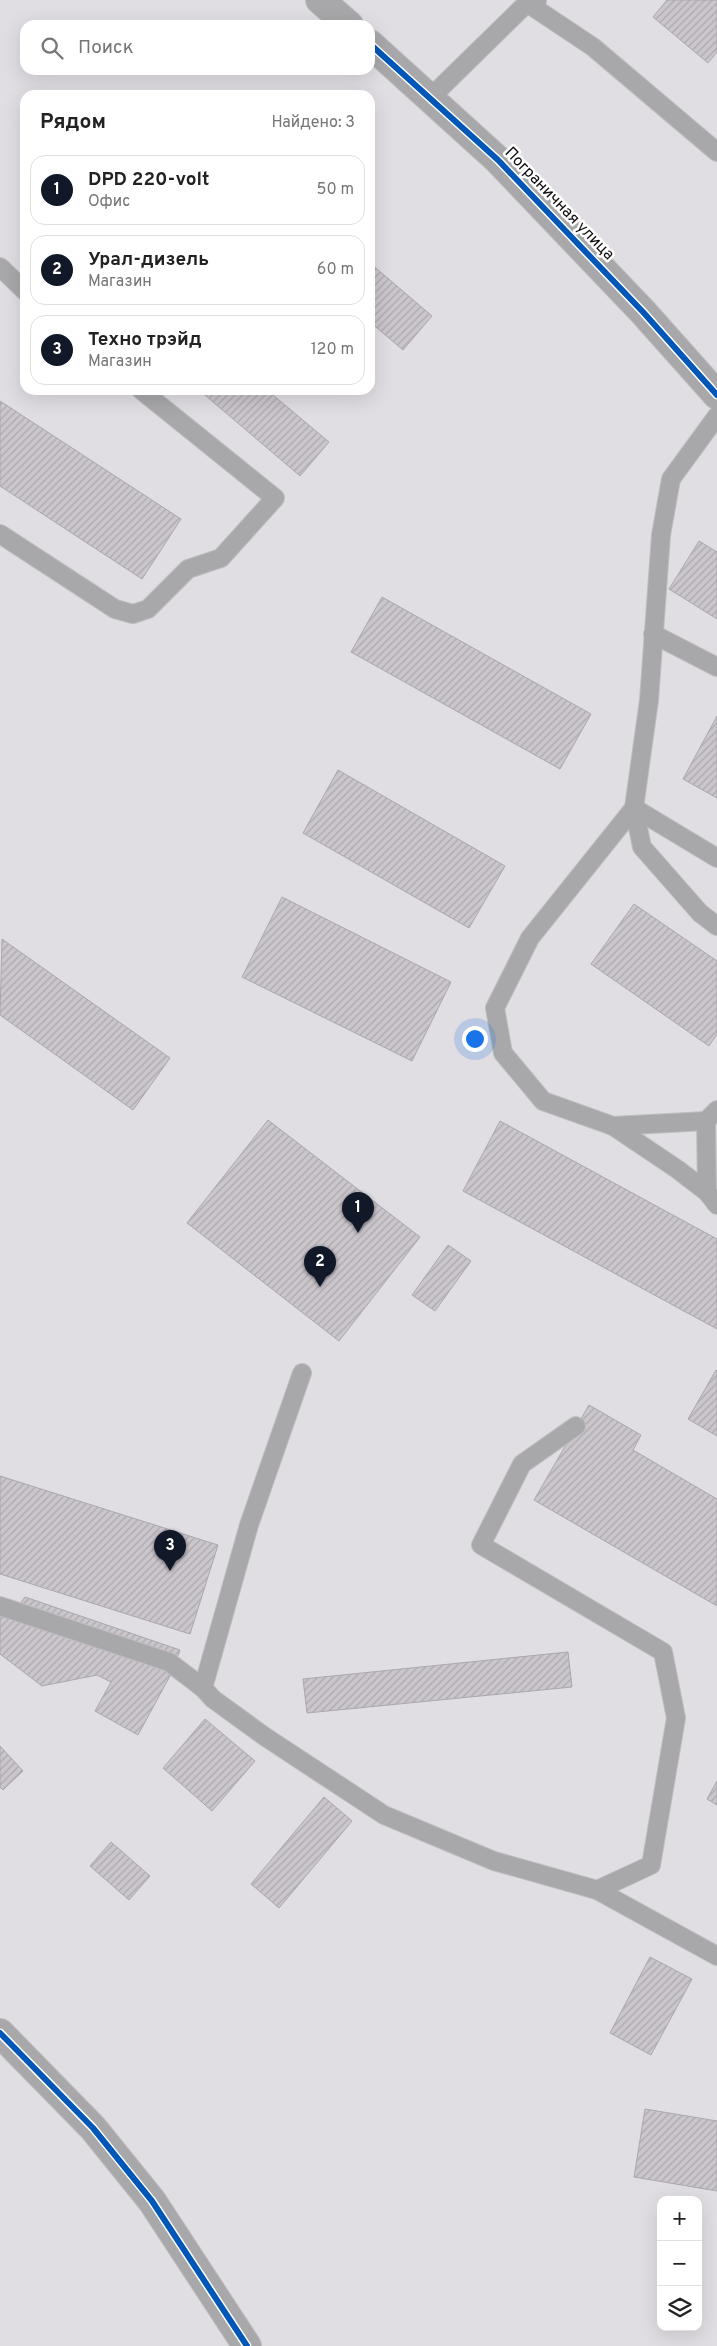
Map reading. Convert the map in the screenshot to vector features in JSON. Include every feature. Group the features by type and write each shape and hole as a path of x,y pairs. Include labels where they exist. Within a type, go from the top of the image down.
{"street":[{"path":"320,0 343,20"},
{"name":"Пограничная улица","path":"375,48 431,97 498,160 585,250 717,394"},
{"path":"0,2033 93,2128 152,2201 247,2346"}],"lane":[{"path":"431,97 532,1 593,47 717,152"},
{"path":"0,267 20,286"},
{"path":"0,534 115,609 132,614 148,609 188,569 221,558 275,498 147,395"},
{"path":"717,416 671,479 661,535 649,700 634,808 642,847 700,913 717,926"},
{"path":"653,634 717,667"},
{"path":"634,808 717,858"},
{"path":"634,808 530,938 495,1008 503,1054 543,1101 613,1126 712,1198"},
{"path":"613,1126 712,1116 712,1198"},
{"path":"203,1688 249,1525 302,1373"},
{"path":"576,1426 522,1464 482,1545 663,1652 676,1718 651,1865 597,1890"},
{"path":"0,1606 169,1662 203,1688 213,1699 264,1736 384,1815 494,1861 597,1890 717,1956"}],"building":[{"path":"667,0 717,0 717,52 708,63 653,17"},
{"path":"375,267 432,316 403,350 375,326"},
{"path":"205,395 273,395 329,442 300,476"},
{"path":"0,401 181,519 142,579 0,486"},
{"path":"699,541 717,552 717,619 669,589"},
{"path":"382,597 591,714 560,769 351,652"},
{"path":"717,716 717,798 683,779"},
{"path":"338,770 505,866 469,928 303,833"},
{"path":"282,897 451,982 412,1061 242,977"},
{"path":"634,904 717,961 717,1034 709,1046 591,964"},
{"path":"2,939 170,1058 133,1110 0,1015"},
{"path":"268,1120 420,1237 339,1341 187,1223"},
{"path":"500,1121 717,1239 717,1329 463,1191"},
{"path":"448,1245 471,1261 435,1311 412,1295"},
{"path":"717,1371 717,1436 688,1419"},
{"path":"589,1405 641,1435 633,1450 717,1499 717,1606 534,1500"},
{"path":"0,1476 218,1545 190,1634 0,1574"},
{"path":"25,1597 180,1650 171,1674 138,1735 95,1711 111,1682 97,1675 42,1686 0,1654 0,1609 10,1617"},
{"path":"568,1652 572,1687 307,1713 303,1679"},
{"path":"205,1719 255,1761 212,1811 163,1768"},
{"path":"0,1746 23,1771 3,1790 0,1787"},
{"path":"717,1781 717,1805 707,1799"},
{"path":"324,1797 352,1821 279,1908 251,1884"},
{"path":"111,1842 150,1876 129,1900 90,1866"},
{"path":"650,1957 692,1979 651,2055 610,2033"},
{"path":"645,2109 717,2121 717,2191 634,2177"}],"cycle path":[{"path":"375,49 498,160 643,312 717,395"},
{"path":"0,2033 93,2128 152,2201 247,2346"}],"place":[{"name":"DPD 220-volt","path":"358,1233"},
{"name":"Урал-дизель","path":"320,1287"},
{"name":"Техно трэйд","path":"170,1571"}]}
